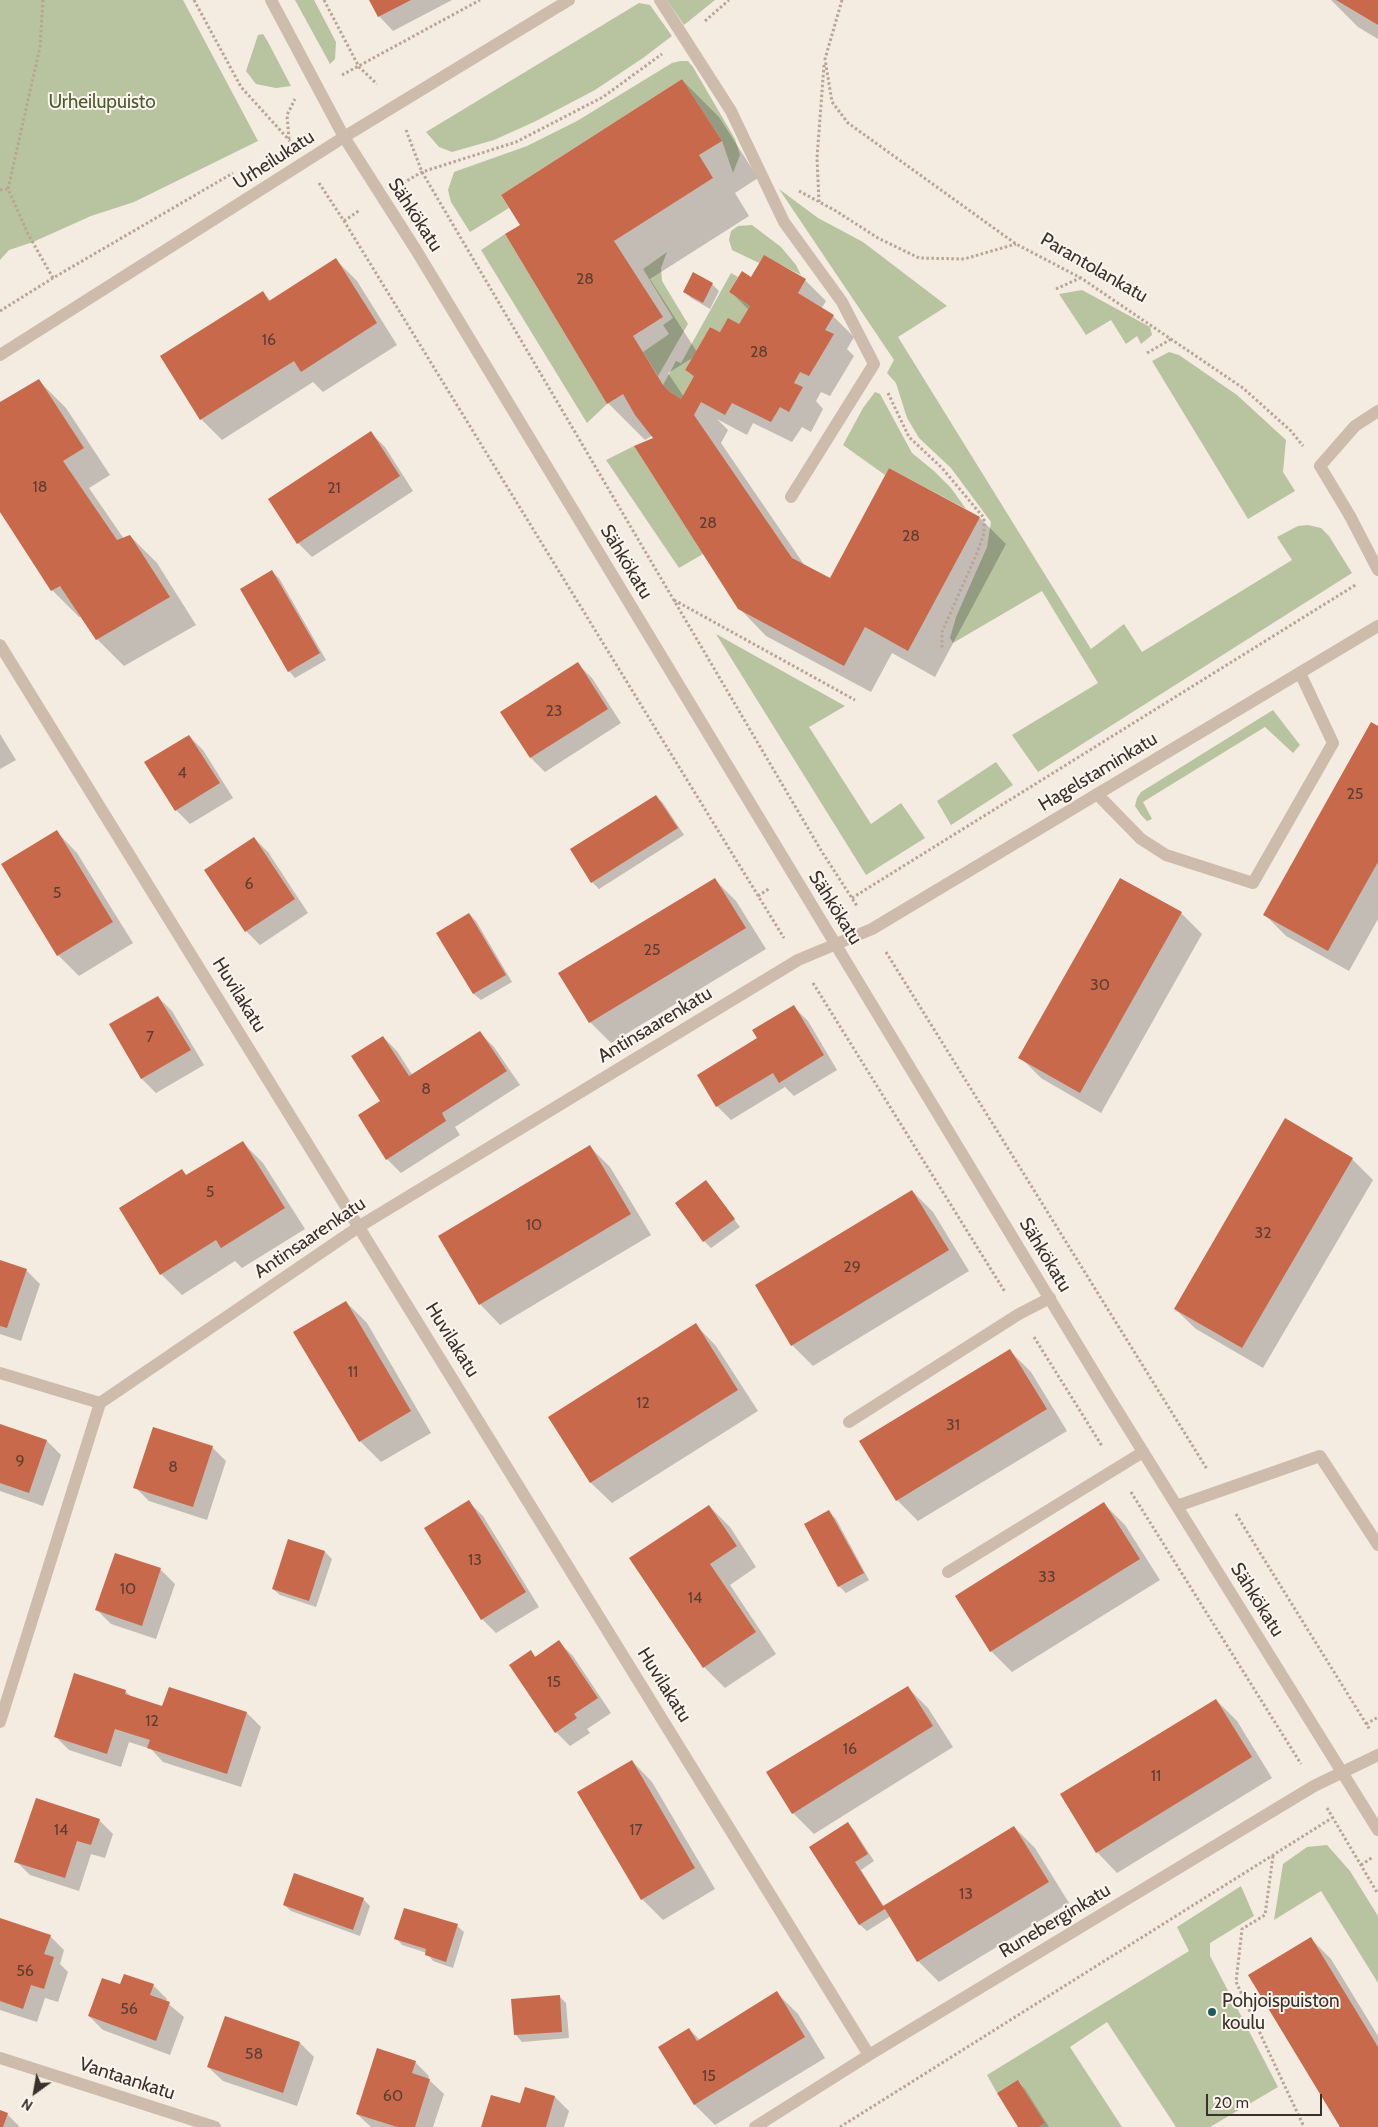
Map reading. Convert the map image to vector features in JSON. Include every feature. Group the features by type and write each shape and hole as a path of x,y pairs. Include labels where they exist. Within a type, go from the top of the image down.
{"street":[{"name":"Sähkökatu","path":"271,0 344,137 421,258 1143,1452 1378,1830"},
{"name":"Urheilukatu","path":"0,355 344,137 394,109 569,0"},
{"path":"660,0 686,38 731,112 784,222 842,302 874,364 791,497"},
{"path":"1378,411 1355,426 1320,466 1350,516 1378,570"},
{"name":"Hagelstaminkatu","path":"835,944 872,930 1378,626"},
{"name":"Huvilakatu","path":"0,645 870,2055"},
{"path":"1097,794 1141,839 1166,855 1253,883 1333,743 1300,673"},
{"name":"Antinsaarenkatu","path":"100,1403 360,1226 798,960 835,944"},
{"path":"850,1422 1020,1314 1050,1298"},
{"path":"0,1372 100,1403 0,1722"},
{"path":"948,1572 1143,1452"},
{"path":"1176,1506 1320,1456 1378,1545"},
{"name":"Runeberginkatu","path":"755,2127 870,2055 1314,1786 1378,1755"},
{"name":"Vantaankatu","path":"0,2058 215,2127"}],"path":[{"path":"44,0 40,47 8,188 28,234 53,278"},
{"path":"324,0 359,67 381,88 407,131 422,172 822,852 1374,1737"},
{"path":"317,86 359,67 480,0"},
{"path":"344,221 380,196 422,172 516,142 603,97 686,38 729,0"},
{"name":"Parantolankatu","path":"842,0 825,59 832,102 848,124 1016,244 1081,278 1173,338 1244,388 1291,431 1320,466"},
{"path":"819,202 817,158 825,59"},
{"name":"Urheilukatu","path":"280,145 289,140 286,115 295,98 317,86"},
{"name":"Urheilukatu","path":"0,311 238,170"},
{"path":"0,190 8,188"},
{"path":"793,188 878,238 919,258 964,259 1016,244"},
{"path":"1056,289 1081,278"},
{"path":"1147,353 1173,338"},
{"path":"874,364 909,437 942,468 984,518 984,533 977,553 942,632 942,650"},
{"path":"852,898 1361,582"},
{"path":"673,600 855,700"},
{"path":"1366,1724 1378,1717"},
{"path":"840,2127 1332,1818"},
{"path":"1361,1865 1378,1854"},
{"path":"1273,1856 1265,1915 1242,1929 1236,1982 1304,2127"}],"green space":[{"name":"Urheilupuisto","path":"0,0 183,0 258,141 134,202 91,216 33,242 9,250 0,260"},
{"path":"295,0 314,0 336,42 335,59 330,64"},
{"path":"667,0 715,0 684,25"},
{"path":"639,3 650,5 672,36 595,90 534,122 494,140 452,152 439,147 426,132"},
{"path":"263,34 291,86 276,88 256,84 246,71 258,35"},
{"path":"688,61 693,67 735,139 740,155 733,173 722,141 682,79 501,195 509,208 470,232 451,202 448,190 454,172 527,146 577,121 672,63"},
{"path":"779,189 818,218 863,242 947,306 898,337 1091,649 1124,624 1142,652 1292,560 1277,537 1298,526 1308,525 1321,528 1329,536 1352,573 1038,772 1012,735 1098,683 1042,591 953,643 950,638 956,617 987,547 991,522 951,468 919,438 907,418 896,383 887,373 894,360"},
{"path":"752,225 781,247 796,265 801,275 764,256 759,263 732,250 729,240 731,231 738,226"},
{"path":"505,234 607,404 587,423 481,250"},
{"path":"667,252 661,268 662,281 688,324 658,376 643,352 669,334 663,325 673,318 643,269"},
{"path":"731,273 738,277 729,292 750,306 739,324 720,332 710,327 685,370 694,376 681,399 663,385 676,361 681,363"},
{"path":"1082,290 1150,327 1152,335 1141,344 1137,336 1126,344 1111,320 1086,335 1059,294"},
{"path":"1169,352 1179,355 1237,395 1286,440 1283,472 1295,491 1248,519 1152,361"},
{"path":"875,392 880,394 912,453 951,488 966,509 889,468 885,475 843,445 863,408"},
{"path":"634,446 703,554 679,568 606,460"},
{"path":"716,634 845,706 809,727 871,824 901,803 925,838 866,875"},
{"path":"1273,710 1300,745 1293,753 1265,727 1143,802 1152,819 1147,821 1141,815 1135,806 1141,792"},
{"path":"996,762 1013,785 951,825 937,801"},
{"path":"1327,1845 1350,1871 1378,1916 1378,1983 1321,1891 1274,1920 1283,1864 1307,1847"},
{"path":"1241,1886 1254,1916 1210,1943 1210,1956 1278,2087 1210,2127 1176,2127 1107,2022 1070,2047 1122,2127 1038,2127 1045,2123 1019,2081 997,2093 987,2075 1189,1951 1177,1927"}],"building":[{"path":"369,0 411,0 378,17"},
{"path":"1336,0 1378,0 1378,25"},
{"path":"682,79 722,141 699,155 713,178 614,241 663,317 633,336 663,385 681,399 694,376 685,370 710,327 720,332 728,318 739,324 750,306 729,292 742,271 751,277 764,255 806,279 798,293 834,315 825,330 834,334 809,376 800,372 794,383 803,387 789,412 780,407 771,422 732,403 725,415 701,402 694,415 792,558 830,578 889,468 980,517 908,651 865,627 844,666 738,609 634,446 653,438 635,415 623,394 607,404 505,234 520,225 501,195"},
{"path":"336,258 377,323 301,372 294,361 200,420 160,356 263,291 269,301"},
{"path":"693,272 713,283 703,303 683,292"},
{"path":"39,379 84,448 63,461 117,540 130,535 170,597 96,640 60,586 51,591 0,512 0,402"},
{"path":"371,431 400,476 297,544 268,499"},
{"path":"272,570 320,653 288,672 240,589"},
{"path":"578,662 608,709 530,758 500,712"},
{"path":"1371,722 1378,726 1378,862 1328,951 1263,915"},
{"path":"189,735 220,783 175,811 144,762"},
{"path":"656,795 678,828 591,883 570,849"},
{"path":"57,830 113,922 57,956 1,864"},
{"path":"254,837 295,899 245,932 204,870"},
{"path":"715,878 746,928 589,1023 558,973"},
{"path":"1120,878 1182,912 1080,1093 1018,1058"},
{"path":"469,913 506,975 473,994 436,933"},
{"path":"158,996 191,1050 141,1079 109,1024"},
{"path":"794,1005 824,1055 779,1083 773,1073 716,1107 697,1075 757,1038 752,1030"},
{"path":"480,1031 507,1071 442,1113 446,1121 386,1160 358,1115 380,1101 351,1056 383,1036 409,1076"},
{"path":"1285,1118 1353,1158 1242,1348 1174,1309"},
{"path":"243,1141 285,1208 221,1248 216,1240 160,1275 119,1208 182,1169 186,1175"},
{"path":"590,1145 631,1214 479,1305 438,1236"},
{"path":"706,1180 735,1219 703,1242 675,1203"},
{"path":"912,1190 949,1250 791,1346 755,1285"},
{"path":"0,1260 27,1269 7,1328 0,1326"},
{"path":"346,1301 411,1411 359,1442 293,1332"},
{"path":"696,1323 738,1390 590,1483 548,1417"},
{"path":"1010,1349 1047,1409 896,1501 859,1441"},
{"path":"0,1424 47,1440 29,1493 0,1483"},
{"path":"153,1427 213,1446 193,1507 133,1488"},
{"path":"469,1500 526,1592 481,1620 424,1528"},
{"path":"1104,1502 1140,1559 990,1652 955,1596"},
{"path":"709,1505 737,1546 710,1564 756,1632 703,1668 629,1558"},
{"path":"829,1510 864,1573 838,1587 804,1524"},
{"path":"288,1539 325,1551 309,1601 272,1589"},
{"path":"115,1553 161,1568 142,1626 95,1610"},
{"path":"559,1640 598,1698 574,1714 577,1718 555,1733 509,1665 531,1650 535,1657"},
{"path":"74,1673 126,1690 125,1694 162,1706 169,1687 247,1712 227,1774 147,1748 150,1740 115,1729 107,1754 54,1737"},
{"path":"908,1686 933,1726 792,1814 766,1772"},
{"path":"1216,1699 1252,1757 1096,1853 1060,1794"},
{"path":"632,1760 695,1868 641,1900 577,1792"},
{"path":"36,1798 100,1819 91,1845 77,1841 65,1878 14,1862"},
{"path":"848,1822 868,1854 855,1862 883,1906 1014,1826 1049,1882 917,1962 885,1909 859,1925 809,1847"},
{"path":"294,1873 364,1898 353,1930 283,1905"},
{"path":"404,1908 458,1924 446,1962 425,1955 426,1949 394,1939"},
{"path":"0,1918 51,1935 44,1954 54,1957 44,1989 31,1985 23,2009 0,2001"},
{"path":"1311,1937 1378,2047 1378,2127 1340,2127 1248,1975"},
{"path":"124,1974 154,1984 150,1995 170,2002 156,2041 88,2016 102,1978 120,1984"},
{"path":"777,1991 805,2037 694,2105 658,2047 689,2028 697,2041"},
{"path":"560,1995 562,2032 514,2035 511,1999"},
{"path":"225,2016 300,2042 283,2093 207,2067"},
{"path":"377,2048 416,2061 412,2073 430,2079 415,2127 397,2127 356,2114"},
{"path":"1018,2080 1045,2123 1038,2127 1018,2127 997,2093"},
{"path":"525,2087 555,2096 546,2127 481,2127 491,2095 520,2103"},
{"path":"0,2110 8,2113 3,2127 0,2127"}],"place":[{"name":"Pohjoispuiston koulu","path":"1212,2012"}]}
